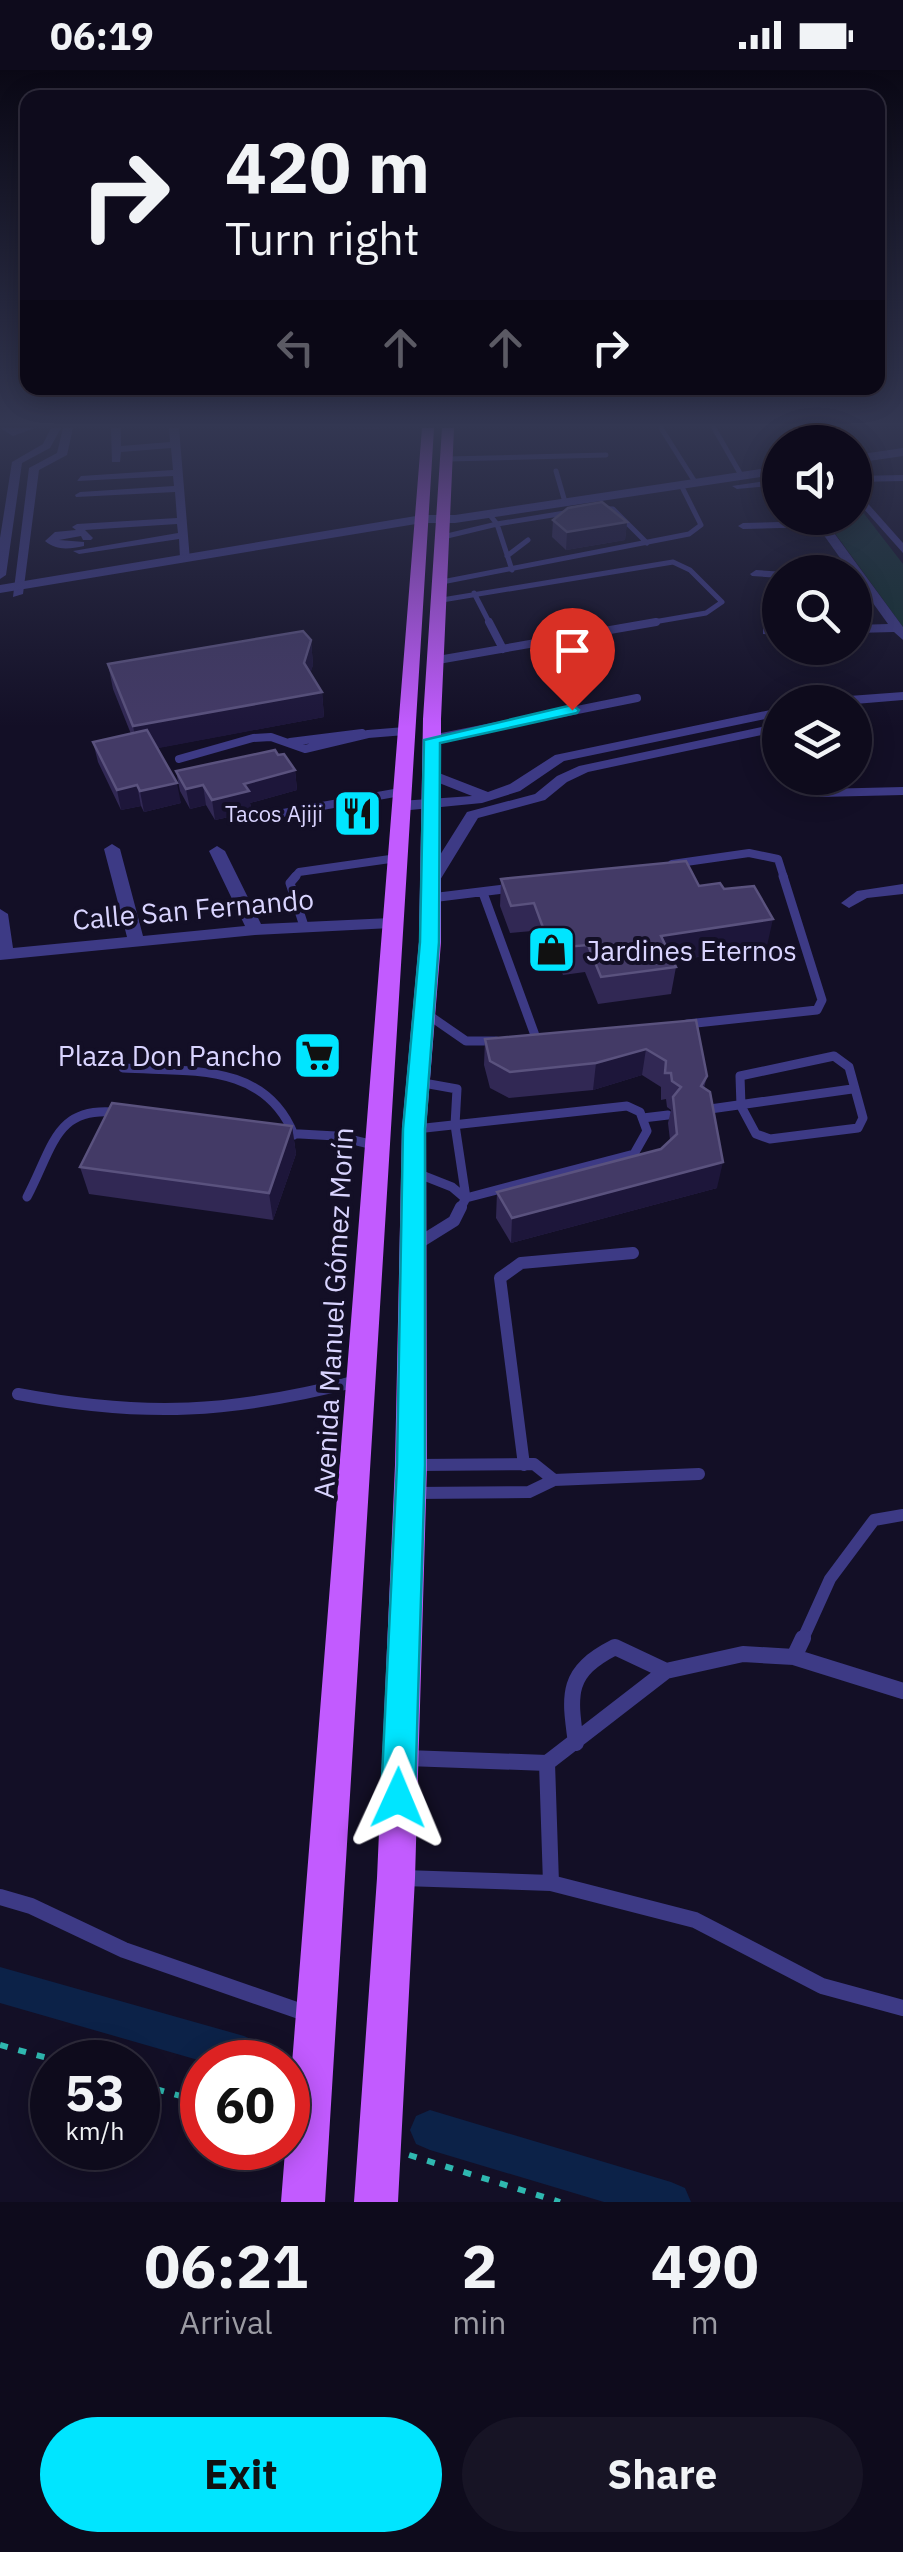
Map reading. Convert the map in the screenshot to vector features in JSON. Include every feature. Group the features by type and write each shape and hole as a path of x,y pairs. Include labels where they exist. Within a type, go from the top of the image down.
{"main road":[{"name":"Avenida Manuel Gómez Morín","path":"303,2202 363,1380 374,1145 400,799 438,660 442,591 432,527"},
{"name":"Avenida Manuel Gómez Morín","path":"376,2202 396,1878 410,1479 414,1129 426,1013 431,890 433,790 419,735 432,527"}],"street":[{"path":"0,574 5,527"},
{"path":"17,590 24,527"},
{"path":"79,527 79,542"},
{"path":"79,542 149,527"},
{"path":"182,527 186,558"},
{"path":"0,596 186,558 421,527"},
{"path":"0,589 17,590 422,527"},
{"path":"884,527 903,550"},
{"path":"5,543 184,535"},
{"path":"756,574 762,574"},
{"path":"872,593 900,632"},
{"path":"872,630 900,632"},
{"path":"872,698 903,696"},
{"path":"872,712 903,709"},
{"path":"400,799 433,790 485,798 514,789 544,764 598,750 762,721"},
{"path":"472,815 540,797 574,772 762,722"},
{"path":"598,750 610,764"},
{"path":"433,790 485,798"},
{"path":"872,792 903,791"},
{"path":"431,890 485,798"},
{"path":"112,849 136,940"},
{"path":"217,852 255,930"},
{"path":"849,904 864,894 903,889"},
{"path":"0,914 2,954"},
{"name":"Calle San Fernando","path":"2,954 304,926 391,923"}],"lane":[{"path":"496,527 512,570"},
{"path":"631,527 647,543"},
{"path":"442,591 512,570 689,534 698,527"},
{"path":"507,556 528,540"},
{"path":"438,660 706,614 722,602 690,570 674,562 474,593 442,591"},
{"path":"474,593 503,649"},
{"path":"179,758 253,738 271,737 305,749 368,734 419,735 637,698"},
{"path":"261,817 400,799"},
{"path":"650,868 749,853 778,860 822,1000 817,1010 808,1012 672,1025"},
{"path":"304,926 290,884 299,872 398,858"},
{"path":"431,890 484,893 518,888"},
{"path":"484,893 536,1038"},
{"path":"426,1013 472,1043 555,1036"},
{"path":"834,1056 849,1067 863,1118 852,1131 763,1137 752,1129 741,1106 738,1079 743,1074 834,1056"},
{"path":"123,1068 206,1074 262,1088 280,1103 294,1135"},
{"path":"412,1247 454,1221 466,1198 455,1125 457,1089 417,1082"},
{"path":"703,1110 852,1089"},
{"path":"414,1129 627,1106 643,1118 647,1130 634,1154 466,1198"},
{"path":"27,1196 67,1120 91,1109 128,1114"},
{"path":"643,1118 668,1115"},
{"path":"276,1133 336,1136 374,1145"},
{"path":"414,1172 466,1198"},
{"path":"524,1465 500,1278 521,1263 634,1254"},
{"path":"18,1394 100,1412 166,1415 280,1400 363,1380"},
{"path":"410,1479 534,1464 554,1480"},
{"path":"410,1479 530,1492 554,1480 699,1474"},
{"path":"794,1657 830,1579 874,1520 903,1514"},
{"path":"576,1742 568,1689 587,1659 615,1647 666,1672"},
{"path":"398,1758 547,1763 666,1672 743,1654 794,1657 903,1691"},
{"path":"547,1763 551,1882"},
{"path":"396,1878 551,1882 695,1920 822,1986 903,2008"},
{"path":"0,1897 31,1906 124,1950 318,2017"}],"path":[{"path":"0,2045 30,2053"},
{"path":"378,2146 560,2202"}],"green space":[{"path":"875,527 903,564 903,627 872,584 872,555 851,555 836,535 872,535"}],"building":[{"path":"562,527 594,527 567,532"},
{"path":"303,631 311,640 304,663 322,692 133,726 108,664"},
{"path":"147,730 177,783 140,791 137,785 117,790 93,742"},
{"path":"275,750 278,755 284,754 295,770 244,784 249,791 212,800 203,785 186,789 176,771"},
{"path":"686,861 699,886 754,886 773,919 661,936 676,967 601,977 588,945 565,947 559,931 545,933 534,903 511,906 501,879"},
{"path":"696,1020 707,1076 701,1086 710,1092 723,1162 512,1218 497,1192 661,1149 677,1134 673,1097 681,1087 672,1081 671,1073 665,1073 666,1061 646,1049 596,1063 510,1072 490,1061 485,1039"},
{"path":"112,1103 292,1126 269,1193 80,1167"}],"waterway":[{"path":"0,1985 192,2040"},
{"path":"430,2130 671,2202"}],"place":[{"name":"Tacos Ajiji","path":"358,813"},
{"name":"Jardines Eternos","path":"551,950"},
{"name":"Plaza Don Pancho","path":"317,1055"}],"route":[{"path":"398,1798 411,1465 414,1129 430,942 432,740 572,710"}]}
